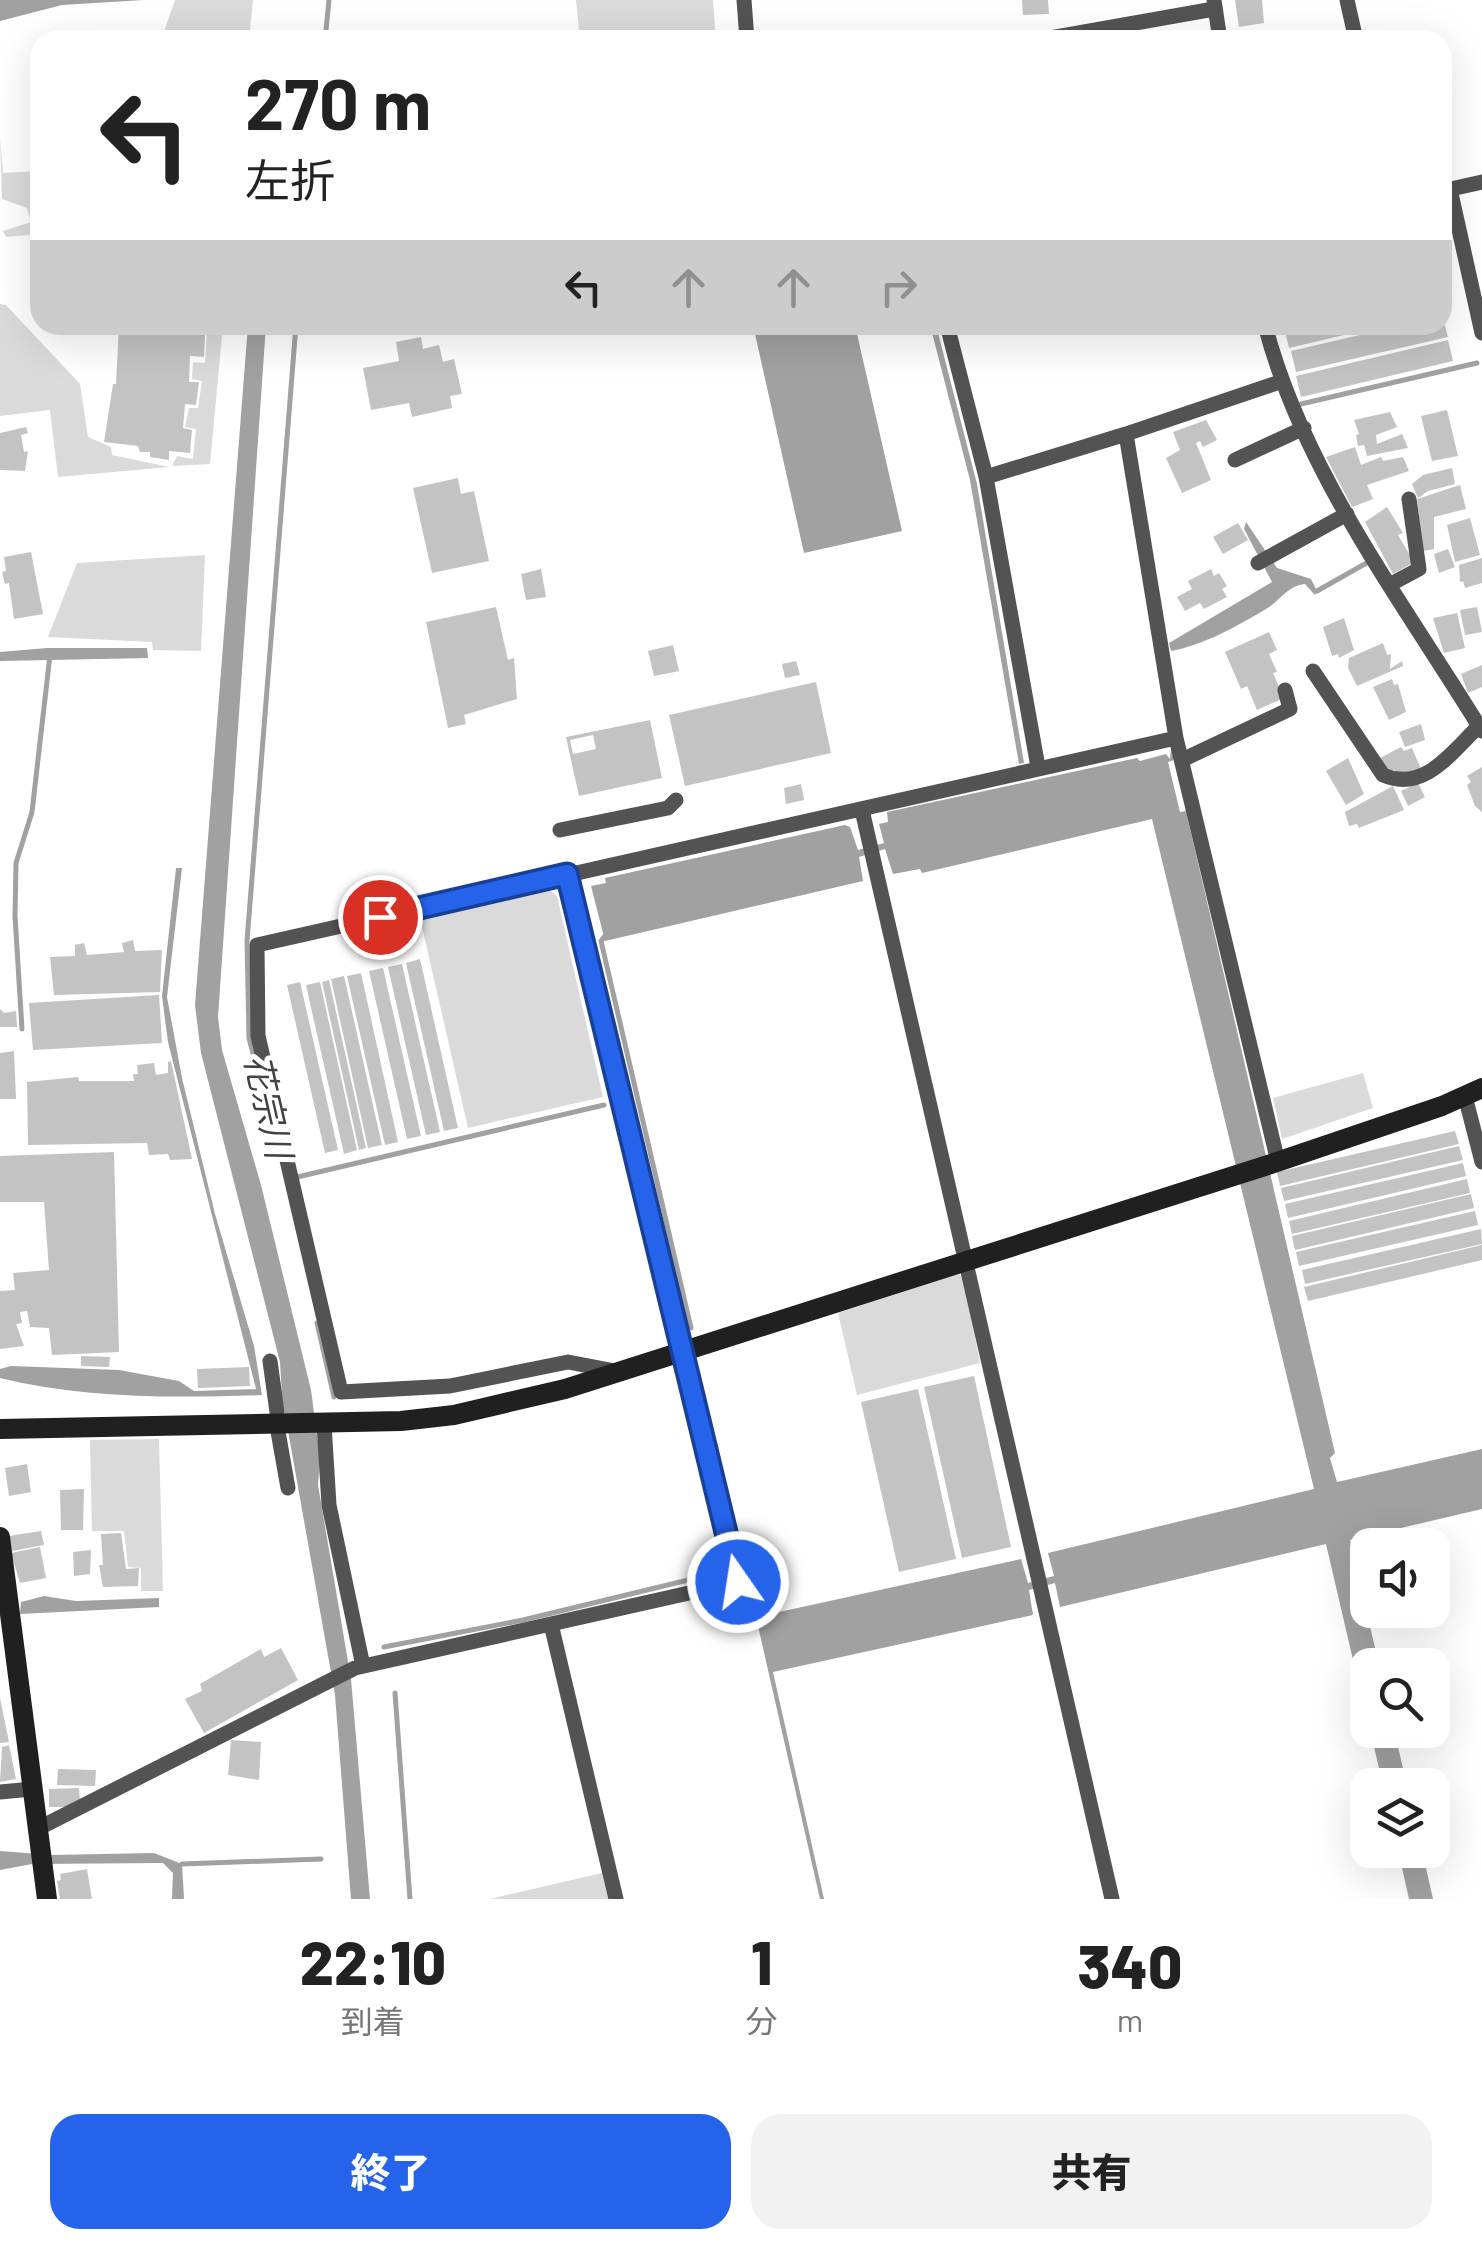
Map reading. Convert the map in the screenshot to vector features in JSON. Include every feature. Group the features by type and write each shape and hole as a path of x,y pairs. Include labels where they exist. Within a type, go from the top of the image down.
{"street":[{"path":"744,0 746,30"},
{"path":"1348,0 1354,30"},
{"path":"1088,30 1214,4 1218,30"},
{"path":"1452,189 1482,182"},
{"path":"1452,214 1482,334"},
{"path":"950,335 986,477 1038,768"},
{"path":"1268,335 1280,382 1347,514 1481,728 1420,778 1401,783 1383,775 1312,670"},
{"path":"986,477 1280,382"},
{"path":"1235,460 1304,428"},
{"path":"1126,434 1176,738 1274,1163"},
{"path":"1391,584 1418,569 1409,499"},
{"path":"1258,563 1347,514"},
{"path":"1182,760 1290,709 1285,690"},
{"path":"620,1372 568,1362 450,1386 342,1392 258,1036 258,945 1176,738"},
{"path":"560,830 668,808 676,800"},
{"path":"862,810 1112,1899"},
{"path":"38,1829 359,1667 738,1582 567,874"},
{"path":"0,1429 279,1421 322,1424 454,1415 534,1397 1274,1163 1474,1092 1482,1162"},
{"path":"270,1361 288,1488"},
{"path":"322,1424 329,1505 359,1667"},
{"path":"0,1537 47,1899"},
{"path":"551,1624 616,1899"},
{"path":"0,1792 32,1789"}],"shaded area":[{"path":"0,0 144,0 62,5 0,21"},
{"path":"175,0 253,0 250,30 164,30"},
{"path":"576,0 713,0 715,30 579,30"},
{"path":"0,137 3,173 30,172 30,218 27,208 2,199"},
{"path":"30,222 30,235 6,237 3,231"},
{"path":"0,304 6,305 80,384 88,437 111,447 112,455 169,467 58,477 50,410 0,416"},
{"path":"207,335 222,335 210,464 172,466 177,456 193,459 196,429 185,427 189,408 198,408 202,381 192,379 193,362 205,363"},
{"path":"247,335 265,335 218,1017 222,1050 261,1185 311,1390 320,1458 318,1485 351,1679 370,1899 351,1899 335,1695 282,1397 280,1362 201,1053 195,1005"},
{"path":"755,335 857,335 902,531 804,553"},
{"path":"933,335 939,335 977,484 1024,763 1019,764 970,480"},
{"path":"1246,522 1277,568 1311,579 1315,595 1305,584 1299,585 1232,628 1171,651 1169,643 1272,582 1244,529"},
{"path":"205,555 201,651 153,650 152,642 48,637 77,563"},
{"path":"147,648 148,658 0,661 0,652"},
{"path":"1171,748 1174,760 1168,762 1180,812 1186,811 1335,1453 1330,1458 1337,1482 1482,1449 1482,1509 1401,1528 1350,1528 1350,1628 1370,1628 1375,1648 1350,1648 1326,1544 1060,1607 1055,1583 1029,1590 1033,1615 773,1672 824,1899 820,1899 756,1617 1021,1559 1028,1583 1054,1576 1048,1553 1314,1489 1152,819 922,873 920,869 893,874 885,849 859,857 863,881 605,941 591,886 606,883 605,878 845,825 850,827 858,850 884,843 879,824 888,822 887,812 1137,758 1140,761 1166,754 1170,759"},
{"path":"176,868 182,868 167,997 182,1078 215,1214 254,1346 262,1395 97,1393 0,1378 0,1369 11,1366 119,1370 179,1381 194,1391 256,1389 168,1042 162,996"},
{"path":"549,890 557,896 603,1097 468,1128 420,918"},
{"path":"1363,1073 1373,1108 1282,1139 1273,1098"},
{"path":"960,1275 966,1289 980,1363 857,1395 838,1313"},
{"path":"159,1439 163,1591 141,1591 141,1568 128,1567 124,1531 92,1531 90,1440"},
{"path":"44,1596 76,1601 159,1598 159,1607 20,1614 21,1602"},
{"path":"1374,1748 1398,1748 1403,1768 1379,1768"},
{"path":"0,1851 51,1855 154,1853 182,1864 184,1899 172,1899 173,1873 163,1863 32,1864 0,1870"},
{"path":"1402,1868 1426,1868 1433,1899 1409,1899"},
{"path":"602,1873 608,1899 490,1899"}],"building":[{"path":"1022,0 1048,0 1049,14 1023,15"},
{"path":"1235,0 1262,0 1264,23 1239,27"},
{"path":"118,335 205,335 204,357 190,356 189,382 199,382 196,405 185,404 183,428 192,430 190,453 169,451 169,460 150,457 150,452 140,452 138,446 104,442 116,384"},
{"path":"1286,335 1344,335 1289,348"},
{"path":"1360,335 1448,337 1296,372 1291,351"},
{"path":"421,337 423,349 439,345 443,362 454,359 462,394 450,396 452,408 412,417 409,403 371,410 363,368 399,361 396,342"},
{"path":"1448,340 1453,361 1301,397 1296,376"},
{"path":"1447,410 1458,456 1432,461 1421,416"},
{"path":"1390,412 1397,427 1376,435 1377,444 1402,434 1408,448 1367,456 1364,445 1358,446 1354,420"},
{"path":"1206,420 1217,440 1203,447 1200,441 1196,443 1211,480 1182,493 1166,458 1180,450 1173,432"},
{"path":"26,427 28,433 21,435 24,452 28,451 25,471 0,470 0,433"},
{"path":"1355,447 1361,465 1381,457 1383,461 1403,457 1409,471 1367,485 1373,499 1352,507 1326,457"},
{"path":"1452,468 1455,484 1428,491 1418,498 1412,484 1423,475"},
{"path":"458,478 461,494 474,491 489,561 432,573 413,488"},
{"path":"1460,485 1466,509 1434,517 1434,549 1423,551 1417,499"},
{"path":"1387,507 1414,562 1393,574 1365,522"},
{"path":"1470,518 1480,555 1455,562 1447,525"},
{"path":"1238,523 1248,540 1223,554 1213,537"},
{"path":"1448,549 1455,567 1439,573 1434,554"},
{"path":"31,552 43,614 14,619 9,583 5,584 2,572 6,571 4,557"},
{"path":"1482,558 1482,583 1465,588 1460,582 1459,565"},
{"path":"541,569 546,597 526,600 521,574"},
{"path":"1211,569 1214,576 1219,573 1227,586 1222,589 1227,597 1204,609 1200,603 1185,611 1177,597 1192,589 1188,581"},
{"path":"496,607 508,660 514,658 517,699 464,715 466,724 448,728 426,622"},
{"path":"1477,607 1482,632 1465,635 1460,610"},
{"path":"1457,613 1465,648 1444,653 1433,618"},
{"path":"1344,618 1354,650 1339,658 1338,654 1332,656 1323,627"},
{"path":"1269,632 1277,650 1269,654 1277,672 1273,673 1284,698 1257,710 1247,686 1241,689 1225,652"},
{"path":"1383,643 1387,655 1391,654 1390,669 1402,661 1403,666 1357,686 1348,668 1349,658"},
{"path":"673,645 679,671 654,676 648,651"},
{"path":"796,661 800,675 785,678 782,664"},
{"path":"1482,665 1482,687 1468,693 1461,674"},
{"path":"1392,679 1394,685 1398,684 1406,712 1389,720 1373,687"},
{"path":"816,682 831,753 685,786 669,715"},
{"path":"650,720 662,778 579,796 566,737","holes":["593,735 596,749 573,754 570,740"]},
{"path":"1421,724 1425,740 1405,747 1399,732"},
{"path":"1401,747 1404,751 1412,748 1421,769 1404,776 1394,770 1386,771 1380,758"},
{"path":"1348,758 1364,794 1346,805 1326,771"},
{"path":"1482,767 1482,812 1475,806 1467,776"},
{"path":"1418,783 1425,797 1408,806 1401,791"},
{"path":"801,784 804,800 786,804 784,788"},
{"path":"1393,786 1404,810 1359,828 1357,824 1349,826 1345,812"},
{"path":"133,940 135,951 162,950 160,992 54,995 50,957 75,956 75,945 84,943 87,955 124,952 122,943"},
{"path":"420,959 458,1128 444,1131 406,963"},
{"path":"402,964 440,1132 426,1135 388,967"},
{"path":"383,968 421,1136 407,1139 369,971"},
{"path":"361,973 398,1142 385,1145 347,976"},
{"path":"344,976 382,1145 368,1148 331,979"},
{"path":"329,980 366,1148 359,1150 322,982"},
{"path":"300,982 338,1150 325,1153 287,985"},
{"path":"320,982 357,1150 344,1154 306,985"},
{"path":"159,995 162,1043 33,1050 29,1003"},
{"path":"0,1009 4,1013 16,1011 17,1027 0,1027"},
{"path":"14,1051 16,1099 0,1099 0,1053"},
{"path":"171,1061 192,1159 170,1160 168,1154 149,1155 147,1143 28,1145 27,1082 78,1077 79,1081 134,1081 137,1065 154,1063 156,1075 168,1073"},
{"path":"1455,1131 1459,1144 1280,1186 1277,1172"},
{"path":"1459,1146 1463,1160 1284,1201 1281,1188"},
{"path":"114,1152 119,1352 52,1355 49,1328 30,1327 27,1311 20,1312 22,1323 16,1324 24,1346 0,1349 0,1291 15,1290 13,1273 49,1270 44,1202 0,1202 0,1156"},
{"path":"1463,1163 1466,1176 1288,1218 1285,1204"},
{"path":"1467,1179 1470,1193 1292,1234 1289,1221"},
{"path":"1471,1194 1474,1208 1295,1250 1292,1236"},
{"path":"1475,1211 1478,1225 1299,1266 1296,1252"},
{"path":"1481,1229 1482,1244 1305,1284 1302,1270"},
{"path":"1482,1245 1482,1260 1308,1301 1304,1287"},
{"path":"81,1356 110,1357 109,1367 81,1366"},
{"path":"249,1367 250,1386 198,1388 197,1369"},
{"path":"974,1376 1011,1547 962,1558 924,1387"},
{"path":"918,1389 956,1559 899,1572 861,1402"},
{"path":"27,1464 31,1492 9,1496 5,1468"},
{"path":"84,1489 83,1530 61,1530 60,1490"},
{"path":"41,1531 44,1545 12,1551 9,1536"},
{"path":"121,1533 126,1569 139,1568 138,1586 103,1587 99,1565 103,1565 101,1534"},
{"path":"40,1547 46,1578 20,1583 11,1553"},
{"path":"91,1550 90,1574 74,1576 73,1552"},
{"path":"281,1648 298,1680 204,1733 185,1699 202,1691 200,1684 261,1649 264,1657"},
{"path":"0,1698 9,1742 0,1743"},
{"path":"231,1740 261,1742 259,1780 228,1775"},
{"path":"9,1745 16,1779 0,1782 2,1747"},
{"path":"58,1769 96,1770 95,1786 57,1785"},
{"path":"79,1788 80,1801 67,1807 49,1807 49,1789"},
{"path":"87,1869 92,1899 60,1899 60,1874"}],"waterway":[{"path":"326,30 329,0"},
{"name":"花宗川","path":"273,1132 249,1038 247,941 295,335"},
{"path":"1301,404 1477,363"},
{"path":"1317,591 1370,561"},
{"path":"22,1029 16,863 32,812 50,655"},
{"path":"604,937 601,941 691,1328"},
{"path":"293,1178 604,1105"},
{"path":"317,1323 334,1397"},
{"path":"384,1647 523,1620 746,1566 759,1623"},
{"path":"395,1693 410,1899"},
{"path":"182,1864 321,1859"}],"route":[{"path":"380,917 567,874 738,1582"}]}
